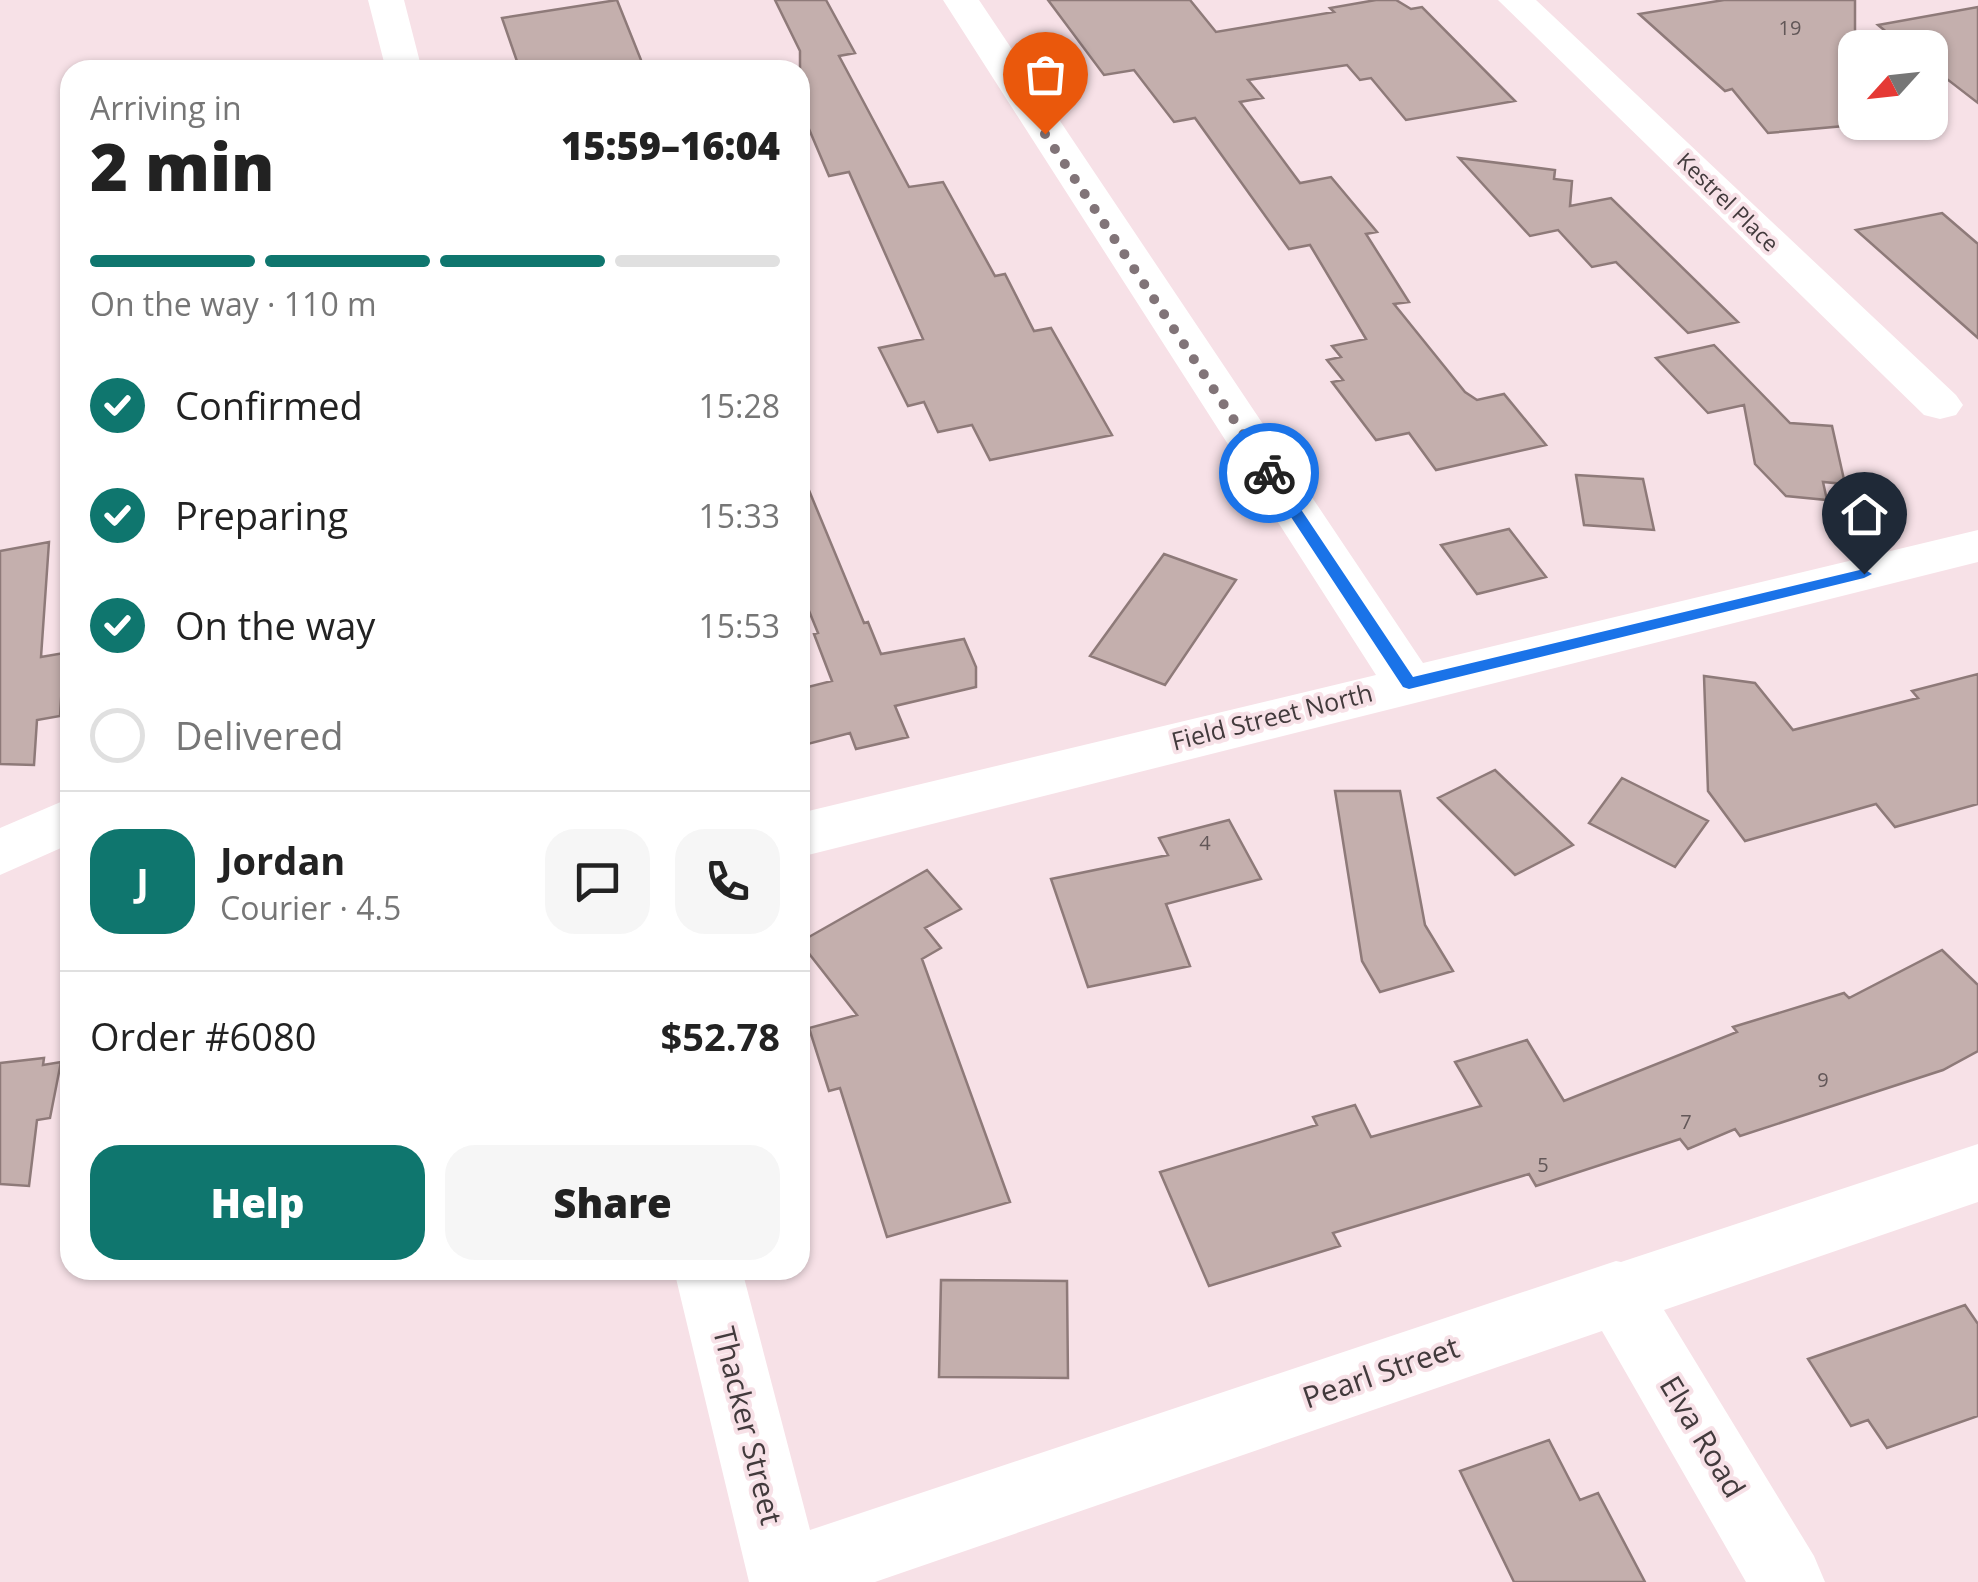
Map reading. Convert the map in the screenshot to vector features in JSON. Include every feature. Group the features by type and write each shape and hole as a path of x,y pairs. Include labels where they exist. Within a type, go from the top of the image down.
{"street":[{"path":"386,0 401,60"},
{"path":"961,0 1409,684"},
{"name":"Kestrel Place","path":"1516,0 1940,405"},
{"name":"Field Street North","path":"810,833 1978,546"},
{"path":"0,853 60,824"},
{"name":"Pearl Street","path":"785,1579 1616,1292 1978,1173"},
{"name":"Thacker Street","path":"710,1280 785,1579"},
{"name":"Elva Road","path":"1616,1292 1788,1582"}],"building":[{"path":"617,0 641,60 517,60 502,18"},
{"path":"775,0 826,0 855,53 839,56 909,187 943,182 995,276 1005,274 1034,331 1051,328 1112,435 990,460 972,425 938,432 924,402 908,406 879,348 923,339 849,172 829,176 810,131 810,60 800,60 800,51"},
{"path":"1048,0 1190,0 1216,32 1334,12 1330,8 1376,0 1396,0 1411,9 1422,7 1515,101 1406,120 1371,78 1360,80 1347,65 1248,80 1263,98 1240,102 1300,183 1331,177 1377,232 1366,234 1409,302 1394,304 1465,392 1477,400 1504,394 1546,445 1436,470 1409,433 1376,440 1332,382 1343,380 1327,360 1341,357 1332,346 1366,339 1310,245 1289,249 1195,118 1174,122 1134,70 1104,75"},
{"path":"1724,0 1855,0 1855,30 1838,30 1838,127 1768,133 1732,89 1725,91 1639,14"},
{"path":"1978,7 1978,103 1948,80 1948,30 1884,30 1878,25"},
{"path":"1459,158 1555,170 1554,179 1572,181 1570,206 1611,198 1738,322 1688,333 1616,262 1592,267 1558,230 1530,236"},
{"path":"1942,213 1978,244 1978,338 1856,230"},
{"path":"1714,345 1790,423 1832,426 1845,484 1823,482 1827,500 1786,496 1755,464 1744,405 1708,413 1656,358"},
{"path":"1576,475 1643,479 1654,530 1584,525"},
{"path":"810,493 864,623 868,622 881,654 964,639 976,667 976,687 895,706 908,737 856,749 850,733 810,743 810,686 832,681 814,634 818,633 810,613"},
{"path":"1509,529 1546,577 1477,594 1441,545"},
{"path":"49,542 41,657 60,654 60,716 37,720 34,765 0,764 0,551"},
{"path":"1164,554 1236,580 1165,685 1090,656"},
{"path":"1978,674 1978,804 1895,827 1876,804 1745,841 1708,791 1704,676 1755,683 1793,730 1918,698 1912,691"},
{"path":"1495,770 1573,845 1515,875 1438,798"},
{"path":"1622,778 1708,821 1675,867 1589,823"},
{"path":"1335,791 1400,791 1425,925 1453,971 1380,992 1362,961"},
{"path":"1229,820 1261,879 1166,904 1190,966 1088,987 1051,879 1168,855 1159,838"},
{"path":"927,870 961,909 925,928 941,948 922,959 1010,1202 887,1237 840,1088 829,1091 810,1031 810,1028 857,1015 810,955 810,936"},
{"path":"1942,950 1978,985 1978,1051 1943,1070 1740,1136 1735,1129 1688,1149 1680,1139 1536,1186 1529,1174 1333,1233 1340,1246 1209,1286 1160,1172 1317,1125 1313,1117 1355,1105 1371,1137 1481,1106 1455,1062 1527,1040 1564,1101 1737,1032 1733,1027 1844,993 1849,998"},
{"path":"44,1058 43,1065 60,1062 50,1118 37,1120 29,1186 0,1184 0,1063"},
{"path":"941,1280 1067,1281 1068,1378 939,1377"},
{"path":"1965,1305 1978,1324 1978,1416 1887,1448 1868,1420 1851,1426 1808,1359"},
{"path":"1549,1440 1580,1500 1598,1493 1645,1582 1514,1582 1460,1471"}],"way so far":[{"path":"1045,134 1269,473"}],"route":[{"path":"1269,473 1409,684 1864,574"}]}
